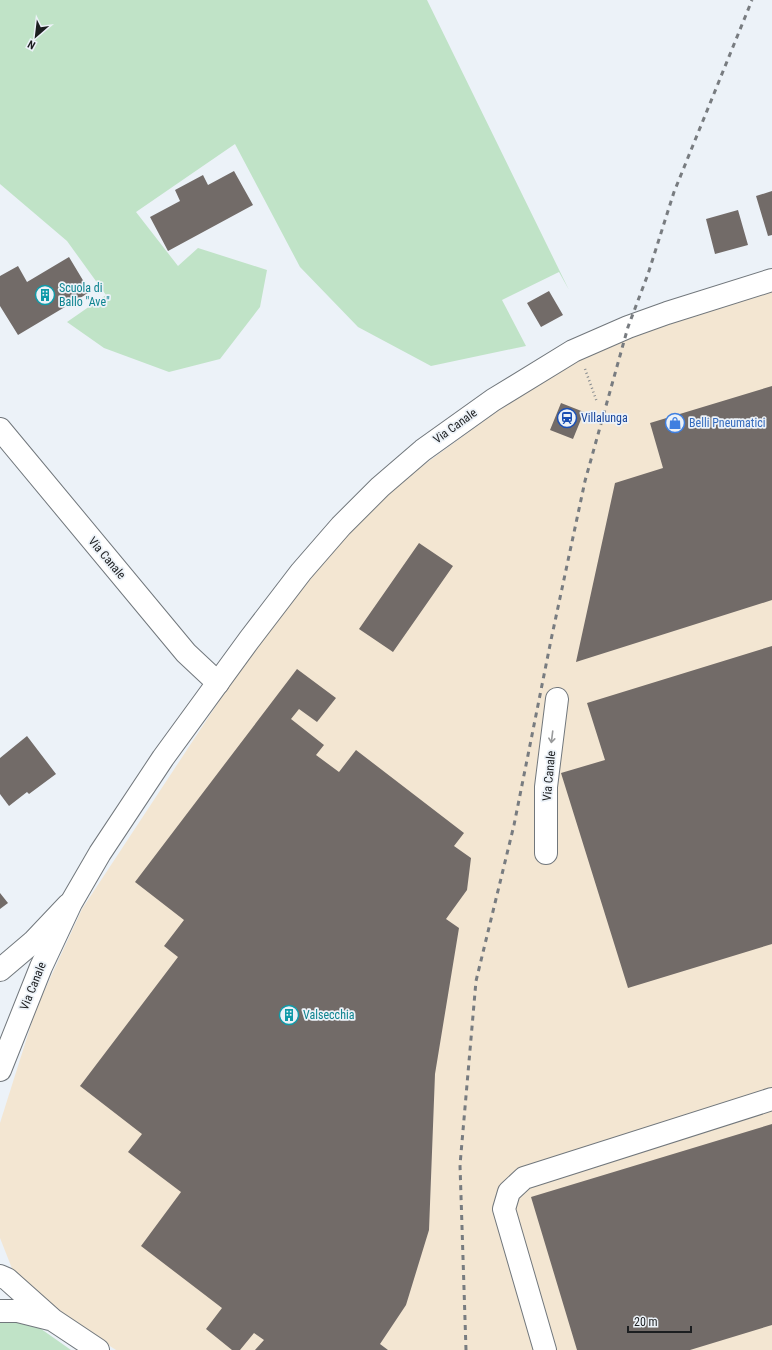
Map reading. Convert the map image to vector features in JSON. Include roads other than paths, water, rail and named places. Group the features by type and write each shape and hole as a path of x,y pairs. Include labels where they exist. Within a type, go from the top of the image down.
{"main road":[{"name":"Via Canale","path":"0,1070 40,967 70,903 100,853 163,758 218,683 301,572 341,526 380,487 423,450 499,396 573,350 628,327 667,313 772,280"},
{"name":"Via Canale","path":"0,429 186,654 218,683"},
{"name":"Via Canale","path":"546,853 546,787 556,699"},
{"name":"Via Canale","path":"0,970 33,942 70,903"},
{"path":"545,1350 504,1209 509,1192 524,1178 772,1099"},
{"path":"2,1272 53,1320 98,1350"},
{"path":"6,1307 53,1320"}],"railway":[{"path":"466,1350 460,1165 476,981 514,825 585,481 628,327 648,274 674,192 752,0"}],"place":[{"name":"Scuola di Ballo \"Ave\"","path":"45,295"},
{"name":"Villalunga","path":"567,418"},
{"name":"Belli Pneumatici","path":"675,423"},
{"name":"Valsecchia","path":"289,1015"}]}
